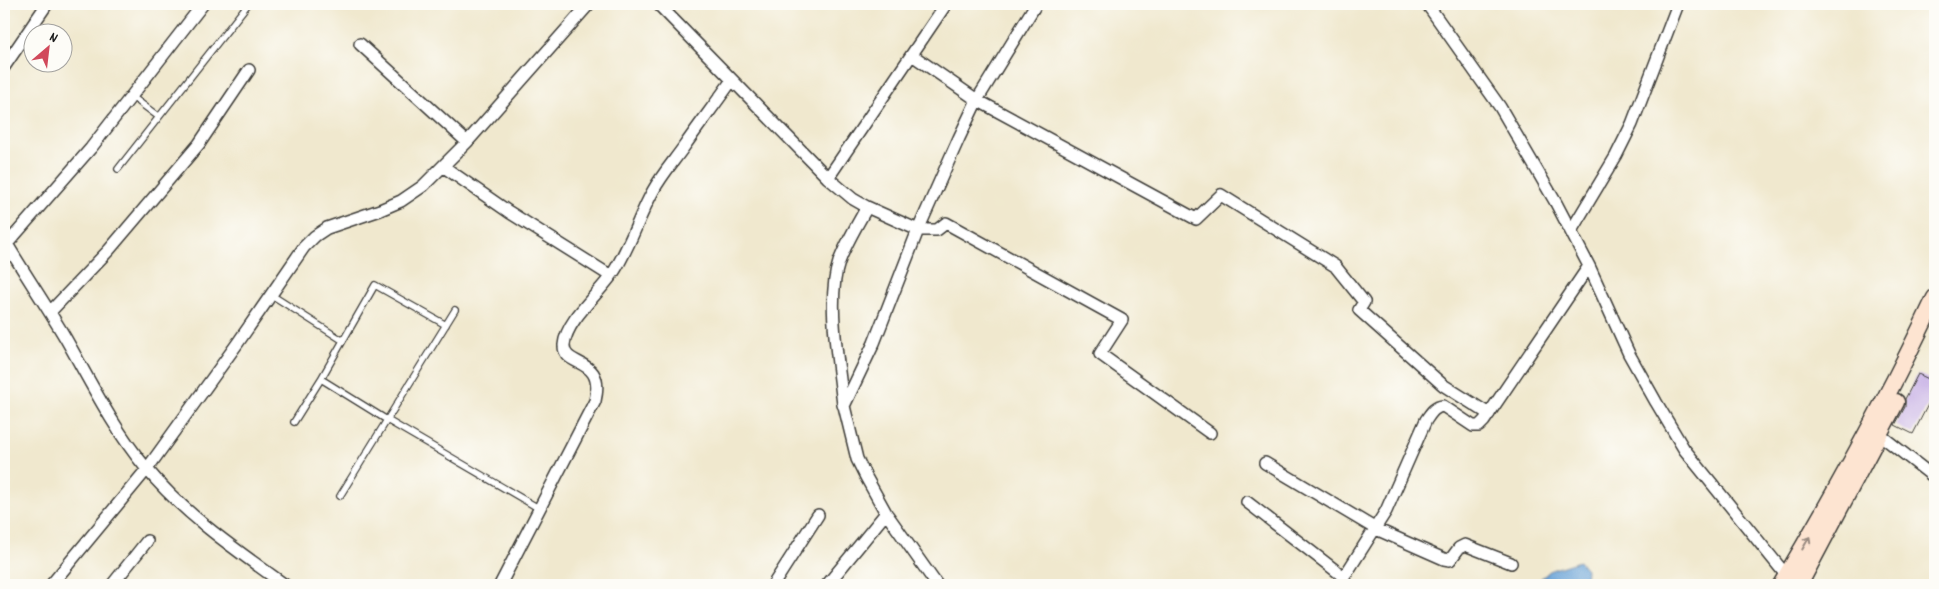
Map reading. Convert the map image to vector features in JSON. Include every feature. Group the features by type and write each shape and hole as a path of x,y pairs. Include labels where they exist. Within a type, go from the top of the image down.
{"street":[{"path":"4,67 47,4"},
{"path":"203,4 91,148 5,241 50,312 109,419 147,469 186,510 285,585"},
{"path":"51,585 147,469 237,344 300,252 315,236 327,228 401,201 422,186 444,167 467,142 589,4"},
{"path":"658,4 828,178 853,199 918,230 937,230 946,223 1122,320 1100,354 1210,433"},
{"path":"828,178 946,4"},
{"path":"844,406 877,335 934,191 978,100 1036,4"},
{"path":"1427,4 1500,107 1590,266 1629,354 1684,449 1790,583"},
{"path":"1571,231 1616,156 1632,124 1678,4"},
{"path":"360,44 467,142"},
{"path":"912,55 978,100 1196,219 1221,195 1335,266 1364,302 1359,310 1443,385 1489,414"},
{"path":"50,312 109,250 199,144 249,70"},
{"path":"500,585 590,413 598,388 596,378 590,369 569,356 565,351 564,345 567,335 580,314 611,276 622,259 653,190 732,80"},
{"path":"444,167 509,212 611,276"},
{"path":"867,207 847,244 834,281 835,320 844,406 856,459 886,513 937,585"},
{"path":"1247,502 1342,581 1376,529 1398,485 1426,420 1432,412 1438,407 1443,406 1473,426 1479,426 1590,266"},
{"path":"1790,583 1825,511 1912,348 1935,298"},
{"path":"1790,583 1879,434 1935,324"},
{"path":"1879,434 1935,478"},
{"path":"1265,463 1376,529 1447,560 1452,558 1459,548 1465,544 1511,563"},
{"path":"827,585 886,513"},
{"path":"773,585 818,515"},
{"path":"112,585 147,541"}],"lane":[{"path":"118,169 248,4"},
{"path":"131,96 158,117"},
{"path":"294,422 375,285 446,325"},
{"path":"270,294 342,340"},
{"path":"340,496 455,310"},
{"path":"321,379 387,420 540,509"}],"water":[{"path":"1579,561 1586,569 1585,585 1533,585 1551,570"}],"building":[{"path":"1918,374 1935,382 1935,391 1913,434 1895,425 1905,407 1905,399"}]}
